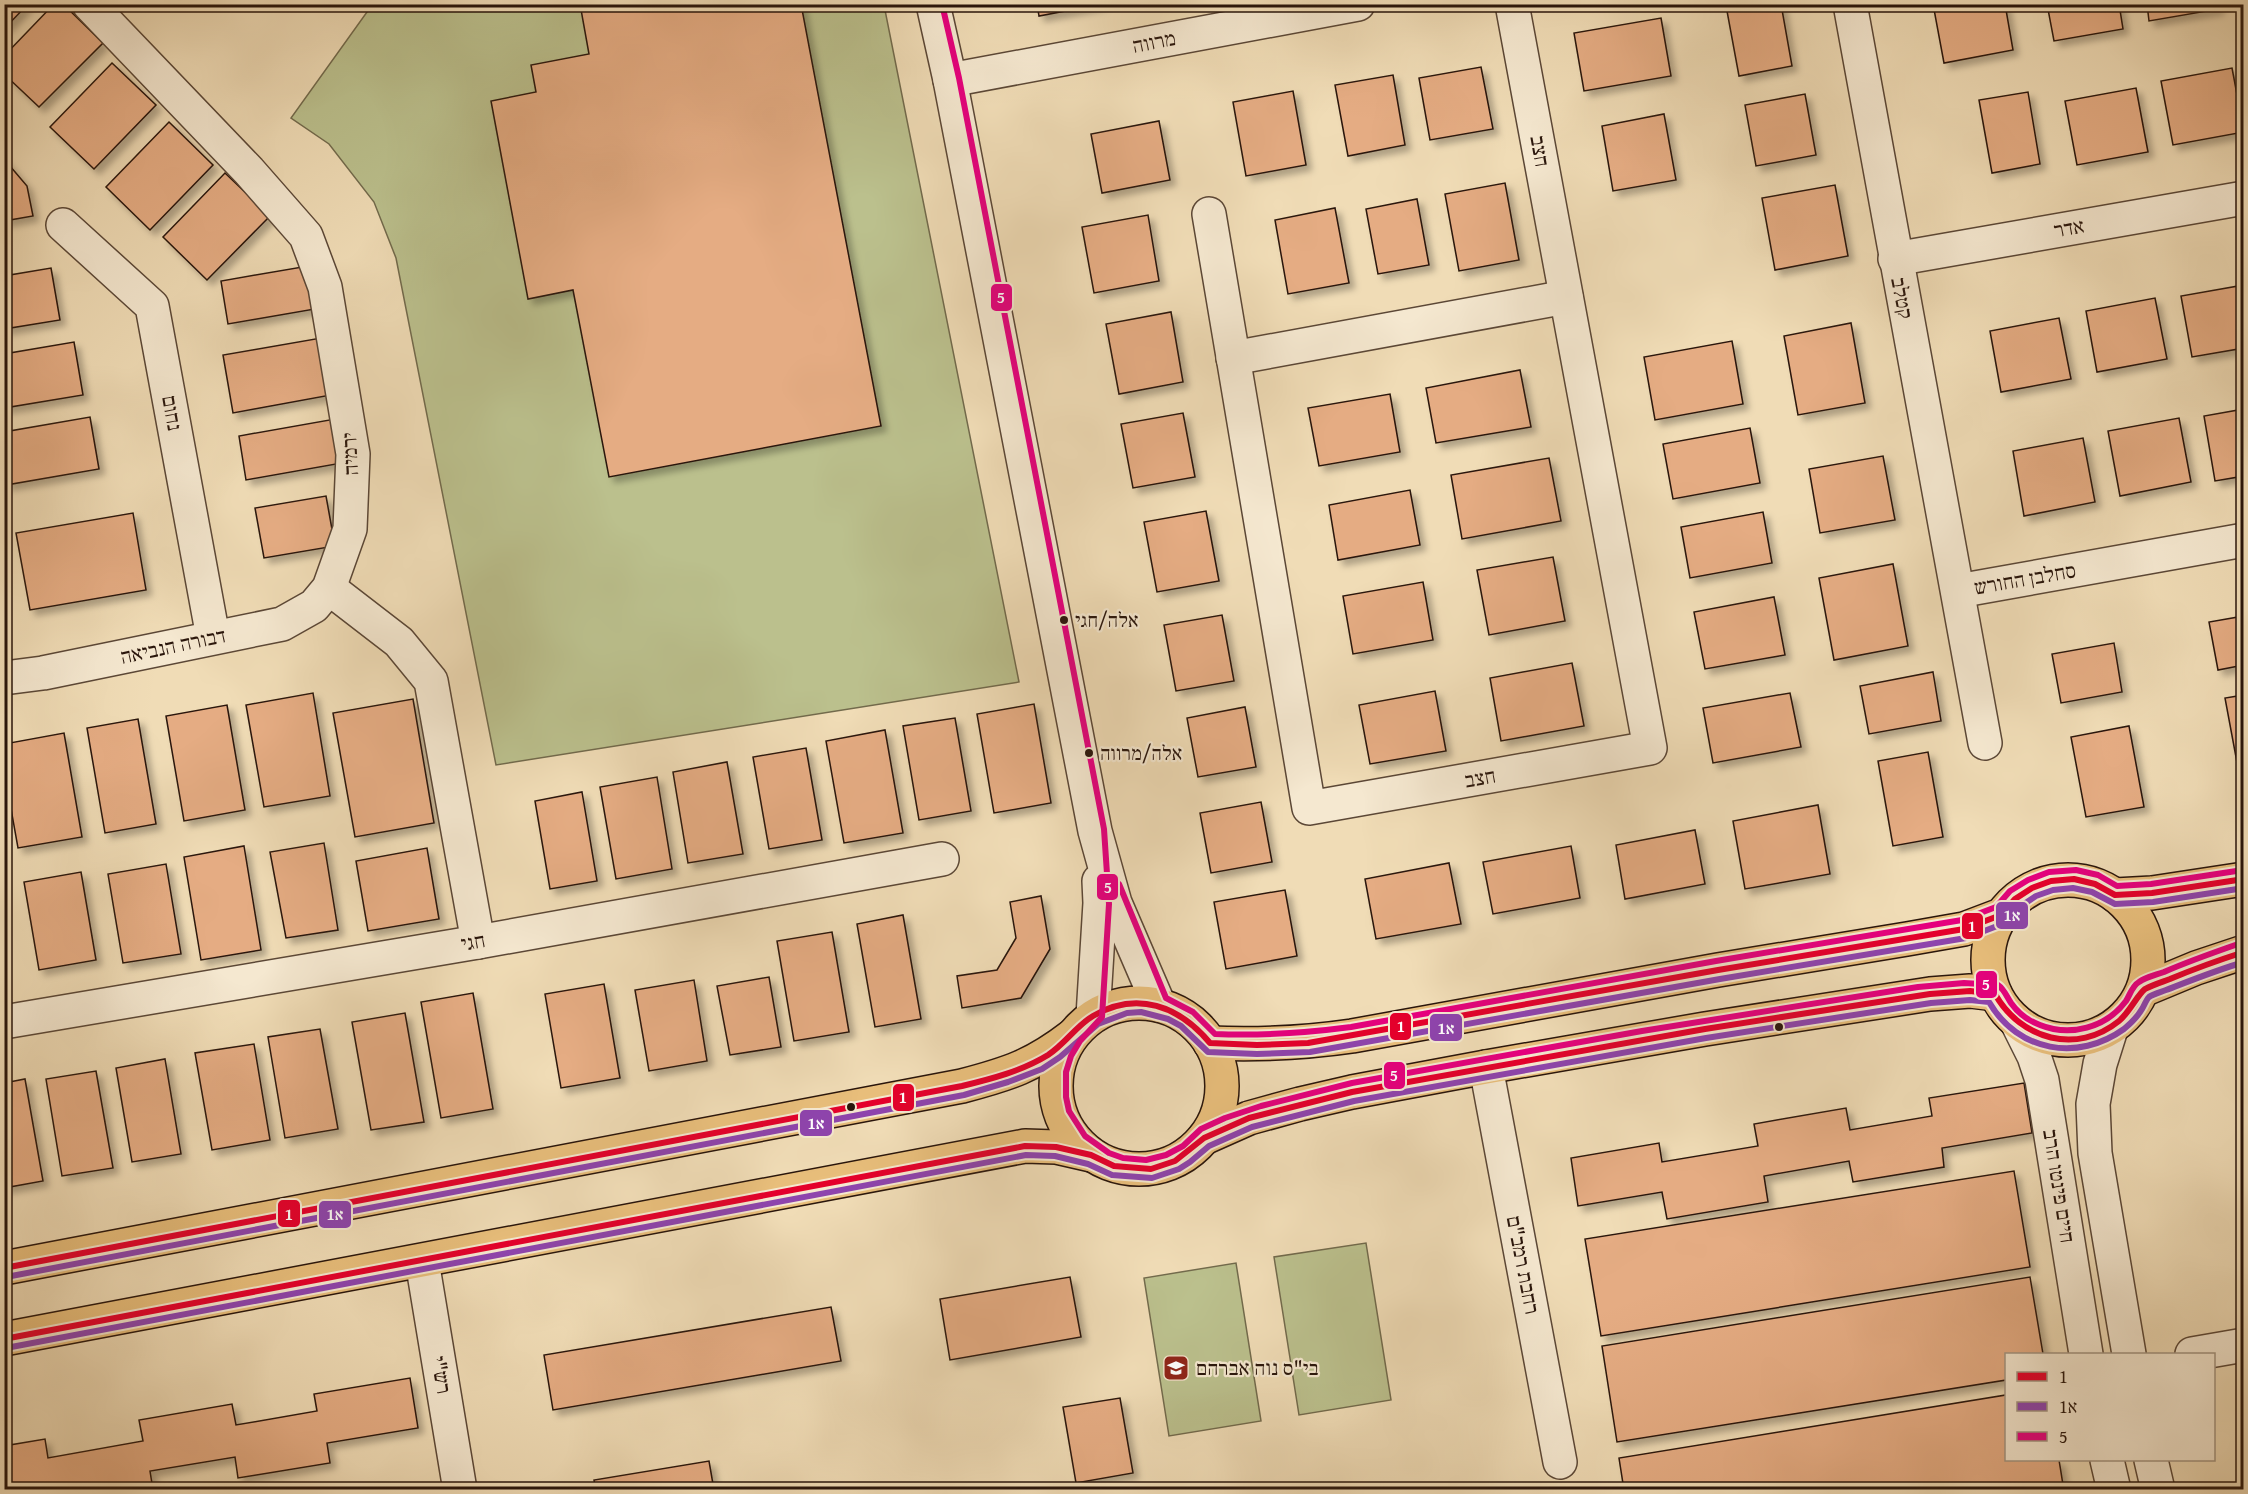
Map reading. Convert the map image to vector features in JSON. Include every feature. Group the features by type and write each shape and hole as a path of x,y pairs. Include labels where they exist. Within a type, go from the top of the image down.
{"main road":[{"path":"2074,879 2095,884 2115,894 2132,910 2142,927 2148,946 2149,965 2138,1002 2126,1017 2111,1029 2092,1037 2073,1041 2053,1039 2034,1033 2017,1022 2004,1010 1988,974 1987,954 1992,933 2001,915 2015,899 2032,888 2051,881 2074,879"},
{"path":"2115,894 2152,892 2244,879"},
{"path":"1210,1043 1257,1045 1308,1042 1352,1036 1718,970 1964,929 2001,915"},
{"path":"2143,990 2196,968 2244,952"},
{"path":"1204,1138 1249,1118 1300,1104 1486,1067 1705,1029 1930,994 1970,991 1995,994"},
{"path":"4,1268 962,1086 1026,1067 1049,1054 1106,1010 1134,1003 1159,1005 1177,1012 1194,1023 1210,1043 1220,1066 1222,1092 1217,1116 1204,1138 1175,1161 1151,1169 1114,1166 1091,1155 1056,1147 1025,1146 4,1339"},
{"path":"1083,1026 1065,1047 1058,1066 1056,1100 1059,1113 1068,1131 1091,1155"}],"street":[{"name":"ירמיה","path":"89,4 249,171 306,236 325,286 353,454 350,529 329,588"},
{"path":"933,4 950,80 1095,831 1115,903 1159,1005"},
{"name":"מרווה","path":"950,80 1358,4"},
{"name":"חצב","path":"1209,214 1309,808 1650,748 1512,4"},
{"name":"קטלב","path":"1850,4 1895,259 1958,591"},
{"name":"אדר","path":"1895,259 2244,198"},
{"name":"נחום","path":"63,225 152,306 213,637"},
{"path":"1233,358 1566,297"},
{"name":"סחלבן החורש","path":"1985,743 1958,591 2244,540"},
{"name":"דבורה הנביאה","path":"4,678 43,673 282,624 314,606 329,588"},
{"path":"329,588 399,642 431,681 478,942"},
{"path":"1083,1026 1100,903 1095,831"},
{"name":"חגי","path":"4,1022 478,942 942,859"},
{"name":"חיים פינטו הרב","path":"2017,1022 2034,1056 2042,1080 2086,1353"},
{"name":"חיים פינטו הרב","path":"2111,1029 2100,1064 2093,1104 2094,1133 2128,1353"},
{"name":"רחבת רמב\"ם","path":"1486,1067 1560,1462"},
{"name":"רש\"י","path":"422,1261 460,1490"},
{"path":"2198,1353 2244,1345"},
{"path":"2108,1461 2114,1490"},
{"path":"2151,1461 2158,1490"}],"green space":[{"path":"372,5 884,5 1019,682 496,765 396,258 374,202 329,144 291,118"},
{"path":"1366,1243 1391,1400 1299,1415 1274,1257"},
{"path":"1236,1263 1261,1421 1169,1436 1144,1278"}],"building":[{"path":"4,4 28,4 4,29"},
{"path":"54,4 63,4 103,43 39,107 4,74 4,56"},
{"path":"580,4 801,4 881,426 609,477 573,290 528,299 491,101 536,92 531,65 589,54"},
{"path":"1037,4 1102,4 1039,16"},
{"path":"1762,4 1781,4 1792,66 1739,76 1727,11"},
{"path":"1933,4 2005,4 2013,50 1944,63"},
{"path":"2047,4 2119,4 2123,29 2054,41"},
{"path":"2147,4 2218,4 2219,9 2149,21"},
{"path":"1661,18 1671,76 1584,91 1574,33"},
{"path":"112,63 156,105 94,169 50,127"},
{"path":"1481,67 1493,129 1430,140 1419,78"},
{"path":"2232,68 2244,132 2173,145 2161,81"},
{"path":"1393,75 1405,145 1348,156 1335,85"},
{"path":"2136,88 2148,152 2077,165 2065,101"},
{"path":"1293,91 1306,165 1246,176 1233,102"},
{"path":"2028,92 2040,164 1992,173 1979,100"},
{"path":"1805,94 1816,155 1756,166 1745,105"},
{"path":"1664,114 1676,180 1613,191 1602,126"},
{"path":"1159,121 1170,180 1102,193 1091,134"},
{"path":"169,122 213,165 150,230 106,187"},
{"path":"4,159 27,186 33,216 4,221"},
{"path":"225,173 270,216 207,280 163,237"},
{"path":"1505,183 1519,260 1459,271 1445,194"},
{"path":"1835,185 1848,256 1775,270 1762,198"},
{"path":"1417,199 1429,265 1378,274 1366,209"},
{"path":"1335,208 1349,283 1288,294 1275,220"},
{"path":"1148,215 1159,281 1094,293 1082,227"},
{"path":"308,266 315,309 228,324 221,281"},
{"path":"51,268 60,320 4,329 4,276"},
{"path":"2244,285 2244,348 2192,357 2181,296"},
{"path":"2155,298 2167,359 2097,372 2086,311"},
{"path":"1171,312 1183,382 1119,394 1106,324"},
{"path":"2059,318 2071,379 2001,392 1990,331"},
{"path":"1851,323 1865,403 1798,415 1784,336"},
{"path":"321,338 331,395 233,413 223,355"},
{"path":"1732,341 1743,404 1655,420 1644,357"},
{"path":"74,342 83,395 4,408 4,354"},
{"path":"1520,370 1531,427 1436,443 1426,388"},
{"path":"1390,394 1400,452 1319,466 1308,408"},
{"path":"2244,409 2244,476 2215,481 2204,416"},
{"path":"1183,413 1195,477 1133,488 1121,424"},
{"path":"90,417 99,469 6,485 4,432"},
{"path":"2179,418 2191,482 2120,496 2108,431"},
{"path":"335,419 342,463 246,480 239,436"},
{"path":"1750,428 1760,483 1673,499 1663,444"},
{"path":"2083,438 2095,502 2024,516 2013,451"},
{"path":"1883,456 1895,520 1820,533 1809,469"},
{"path":"1549,458 1561,521 1462,539 1451,475"},
{"path":"1410,490 1420,545 1338,560 1329,505"},
{"path":"326,496 335,546 264,558 255,508"},
{"path":"1206,511 1219,581 1157,592 1144,522"},
{"path":"1763,512 1772,563 1690,578 1681,527"},
{"path":"133,513 146,590 30,610 16,533"},
{"path":"1553,557 1565,621 1489,635 1477,570"},
{"path":"1893,564 1908,646 1834,660 1819,578"},
{"path":"1423,582 1433,640 1353,654 1343,596"},
{"path":"1774,597 1785,655 1705,669 1694,612"},
{"path":"1222,615 1234,681 1176,691 1164,625"},
{"path":"2244,616 2244,665 2218,670 2209,622"},
{"path":"2114,643 2122,692 2061,703 2052,654"},
{"path":"1572,663 1584,726 1501,741 1490,678"},
{"path":"1933,672 1941,721 1869,734 1860,686"},
{"path":"1435,691 1446,751 1370,764 1359,705"},
{"path":"313,693 330,796 264,807 246,705"},
{"path":"1790,693 1801,747 1713,763 1703,708"},
{"path":"2244,695 2244,784 2241,784 2225,698"},
{"path":"413,699 434,823 355,837 333,713"},
{"path":"1034,704 1051,803 994,813 977,714"},
{"path":"227,705 245,810 184,821 166,716"},
{"path":"1245,707 1256,767 1198,777 1187,718"},
{"path":"955,718 971,811 919,820 903,726"},
{"path":"138,719 156,824 105,833 87,728"},
{"path":"2129,726 2144,807 2086,817 2071,737"},
{"path":"885,730 903,833 844,843 826,741"},
{"path":"64,733 82,837 18,848 4,770 4,744"},
{"path":"806,748 822,840 769,849 753,757"},
{"path":"1928,752 1943,837 1893,846 1878,761"},
{"path":"727,762 743,854 688,863 673,772"},
{"path":"657,777 672,869 616,879 600,787"},
{"path":"582,792 597,881 550,889 535,801"},
{"path":"1261,802 1272,862 1211,873 1200,813"},
{"path":"1818,805 1830,874 1745,889 1733,821"},
{"path":"1695,830 1705,884 1625,899 1616,845"},
{"path":"324,843 338,930 286,938 270,852"},
{"path":"244,846 261,950 201,960 184,857"},
{"path":"1571,846 1580,898 1493,914 1483,862"},
{"path":"427,848 439,919 368,931 356,861"},
{"path":"1449,863 1461,924 1376,939 1365,879"},
{"path":"166,864 181,954 123,963 108,874"},
{"path":"81,872 96,960 39,970 24,882"},
{"path":"1285,890 1297,956 1226,969 1214,902"},
{"path":"1041,896 1050,949 1021,998 962,1008 957,976 997,970 1016,938 1010,902"},
{"path":"903,915 921,1019 875,1027 857,924"},
{"path":"832,932 849,1032 794,1041 777,941"},
{"path":"769,977 781,1047 730,1055 717,986"},
{"path":"694,980 707,1061 649,1071 635,990"},
{"path":"604,984 620,1078 561,1088 545,994"},
{"path":"473,993 493,1109 441,1118 421,1002"},
{"path":"405,1013 424,1122 371,1130 352,1022"},
{"path":"320,1029 338,1129 285,1138 268,1037"},
{"path":"254,1044 270,1140 212,1150 195,1053"},
{"path":"165,1059 181,1154 132,1162 116,1068"},
{"path":"96,1071 113,1168 62,1176 46,1079"},
{"path":"25,1079 43,1181 4,1188 4,1083"},
{"path":"2024,1083 2032,1133 1942,1148 1944,1167 1853,1182 1849,1161 1764,1176 1768,1202 1667,1219 1662,1192 1578,1206 1571,1158 1659,1143 1662,1162 1758,1146 1754,1124 1846,1108 1850,1130 1932,1116 1929,1098"},
{"path":"2244,1162 2244,1203 2238,1169"},
{"path":"2014,1171 2030,1267 1601,1336 1585,1239"},
{"path":"1070,1277 1081,1337 950,1360 940,1299"},
{"path":"2030,1277 2043,1353 2005,1353 2005,1380 1617,1442 1602,1346"},
{"path":"831,1307 841,1361 553,1410 544,1355"},
{"path":"410,1378 418,1428 327,1443 330,1463 238,1478 235,1457 150,1471 153,1490 48,1490 48,1487 32,1490 4,1490 4,1446 45,1439 48,1458 143,1441 139,1420 232,1404 236,1425 317,1411 314,1394"},
{"path":"2005,1395 2005,1461 2059,1461 2063,1485 2034,1490 1624,1490 1619,1458"},
{"path":"1120,1398 1133,1473 1076,1483 1063,1407"},
{"path":"709,1461 714,1490 596,1490 594,1480"},
{"path":"1342,1485 1343,1490 1310,1490"}],"transit line":[{"name":"5","path":"942,4 959,78 1104,829 1109,904 1102,1017 1080,1041 1071,1056 1066,1072 1066,1097 1069,1111 1085,1136 1109,1153 1123,1158 1146,1160 1166,1155 1183,1146 1201,1129 1225,1118 1261,1106 1352,1083 1642,1031 1918,987 1964,983 1998,985 2017,1010 2040,1025 2063,1030 2087,1028 2098,1024 2118,1010 2142,980 2241,943"},
{"name":"5","path":"1119,884 1166,998 1193,1012 1215,1034 1249,1035 1351,1027 1716,961 1962,920 1996,907 2010,891 2028,880 2049,872 2076,870 2098,875 2117,886 2151,884 2243,870"},
{"name":"1","path":"4,1268 962,1086 1006,1074 1038,1061 1054,1051 1093,1016 1109,1008 1125,1004 1141,1003 1171,1011 1198,1030 1210,1043 1257,1045 1308,1043 1964,929 2001,915 2015,899 2032,888 2051,881 2074,879 2095,884 2115,895 2152,893 2244,879"},
{"name":"1א","path":"6,1277 964,1095 1042,1069 1060,1057 1098,1024 1127,1013 1141,1012 1168,1019 1181,1026 1208,1052 1257,1054 1310,1052 1966,938 2005,923 2021,906 2036,896 2053,890 2073,888 2092,892 2115,904 2153,902 2244,888"},
{"name":"1","path":"4,1339 1025,1146 1056,1147 1091,1155 1114,1166 1151,1169 1175,1161 1204,1138 1249,1118 1352,1092 1705,1029 1930,994 1970,991 1995,994 2006,1010 2035,1032 2051,1038 2068,1040 2086,1038 2119,1021 2145,989 2244,952"},
{"name":"1א","path":"6,1348 1026,1155 1055,1156 1088,1164 1112,1175 1152,1178 1179,1169 1209,1146 1252,1127 1354,1101 1706,1038 1931,1003 1970,1000 1989,1002 2001,1019 2016,1032 2032,1041 2050,1047 2088,1046 2124,1029 2151,996 2244,962"}],"place":[{"name":"אלה/חגי","path":"1064,620"},
{"name":"אלה/מרווה","path":"1089,753"},
{"name":"בי\"ס נוה אברהם","path":"1176,1368"}]}
